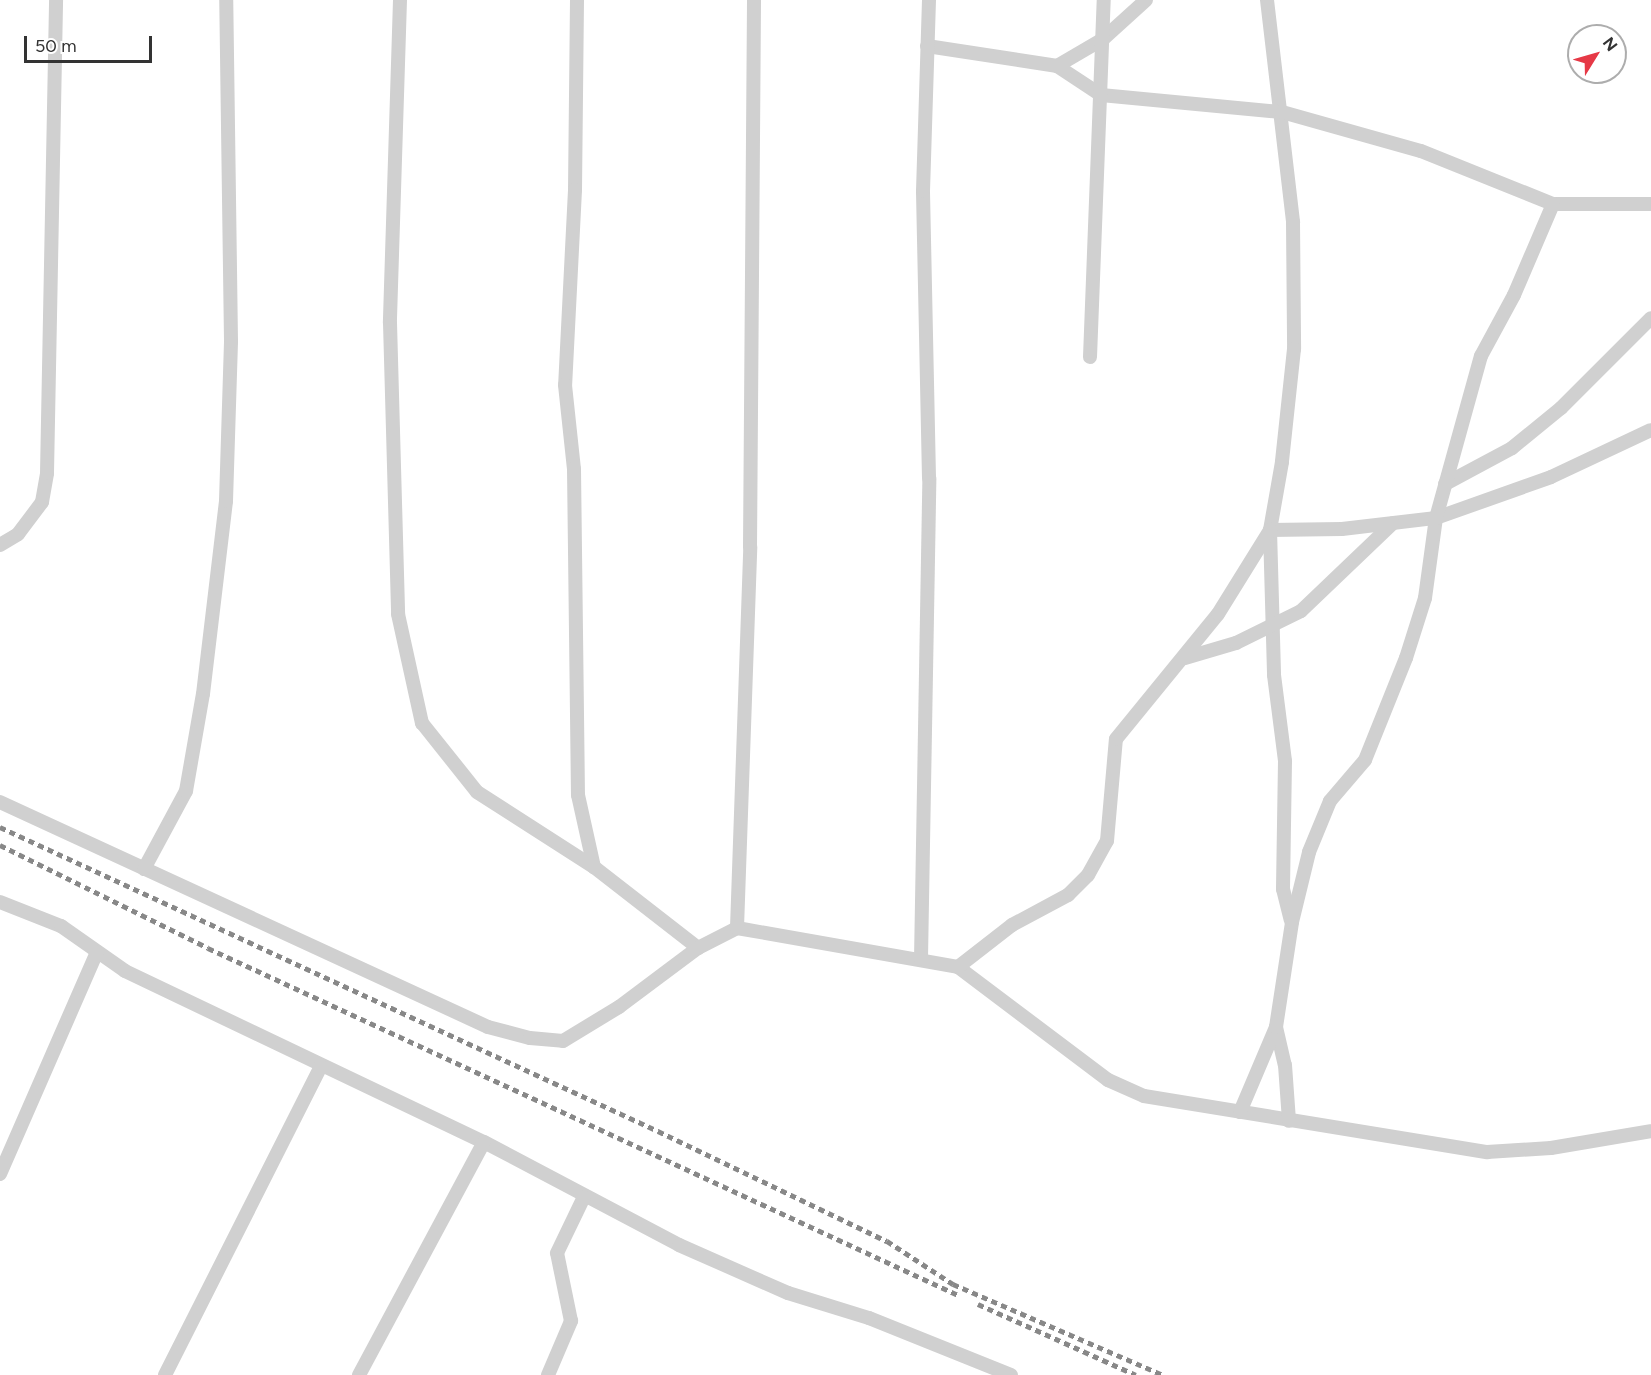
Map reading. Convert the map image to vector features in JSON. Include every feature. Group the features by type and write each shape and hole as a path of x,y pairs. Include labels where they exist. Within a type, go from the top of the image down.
{"street":[{"path":"0,545 18,534 42,502 47,473 56,0"},
{"path":"144,869 186,791 203,694 226,501 231,341 226,0"},
{"path":"400,0 390,323 398,614 422,723 477,792 594,867 698,948"},
{"path":"577,0 575,190 565,385 574,469 578,795 594,867"},
{"path":"737,928 750,547 754,0"},
{"path":"921,959 929,478 923,191 929,0"},
{"path":"1090,357 1104,0"},
{"path":"1057,66 1103,39 1146,0"},
{"path":"1267,0 1282,112 1293,222 1294,349 1282,462 1270,530 1274,675 1285,761 1283,889 1292,922"},
{"path":"927,46 1057,66 1101,95 1282,112 1421,151 1553,204 1651,204"},
{"path":"1240,1112 1276,1027 1292,922 1321,817 1365,760 1406,658 1425,598 1436,518 1481,356 1514,295 1553,204"},
{"path":"1445,484 1512,448 1561,408 1651,318"},
{"path":"1270,530 1393,523 1436,518 1551,477 1651,430"},
{"path":"1185,658 1236,643 1300,611 1393,523"},
{"path":"958,967 1012,925 1068,895 1088,874 1107,841 1116,739 1185,658 1218,614 1270,530"},
{"path":"0,802 488,1028 530,1038 563,1041 698,948 737,928 958,967 1085,1058 1108,1080 1144,1096 1487,1152 1551,1148 1651,1131"},
{"path":"0,902 61,926 125,971 484,1142 584,1197 788,1293 869,1318 1011,1375"},
{"path":"0,1174 97,952"},
{"path":"1276,1027 1285,1065 1288,1121"},
{"path":"165,1375 321,1066"},
{"path":"359,1375 484,1142"},
{"path":"548,1375 571,1321 557,1253 584,1197"}],"railway":[{"path":"0,827 658,1131 887,1241 953,1284 1163,1375"},
{"path":"0,845 208,948 958,1295"},
{"path":"978,1304 1136,1375"}]}
